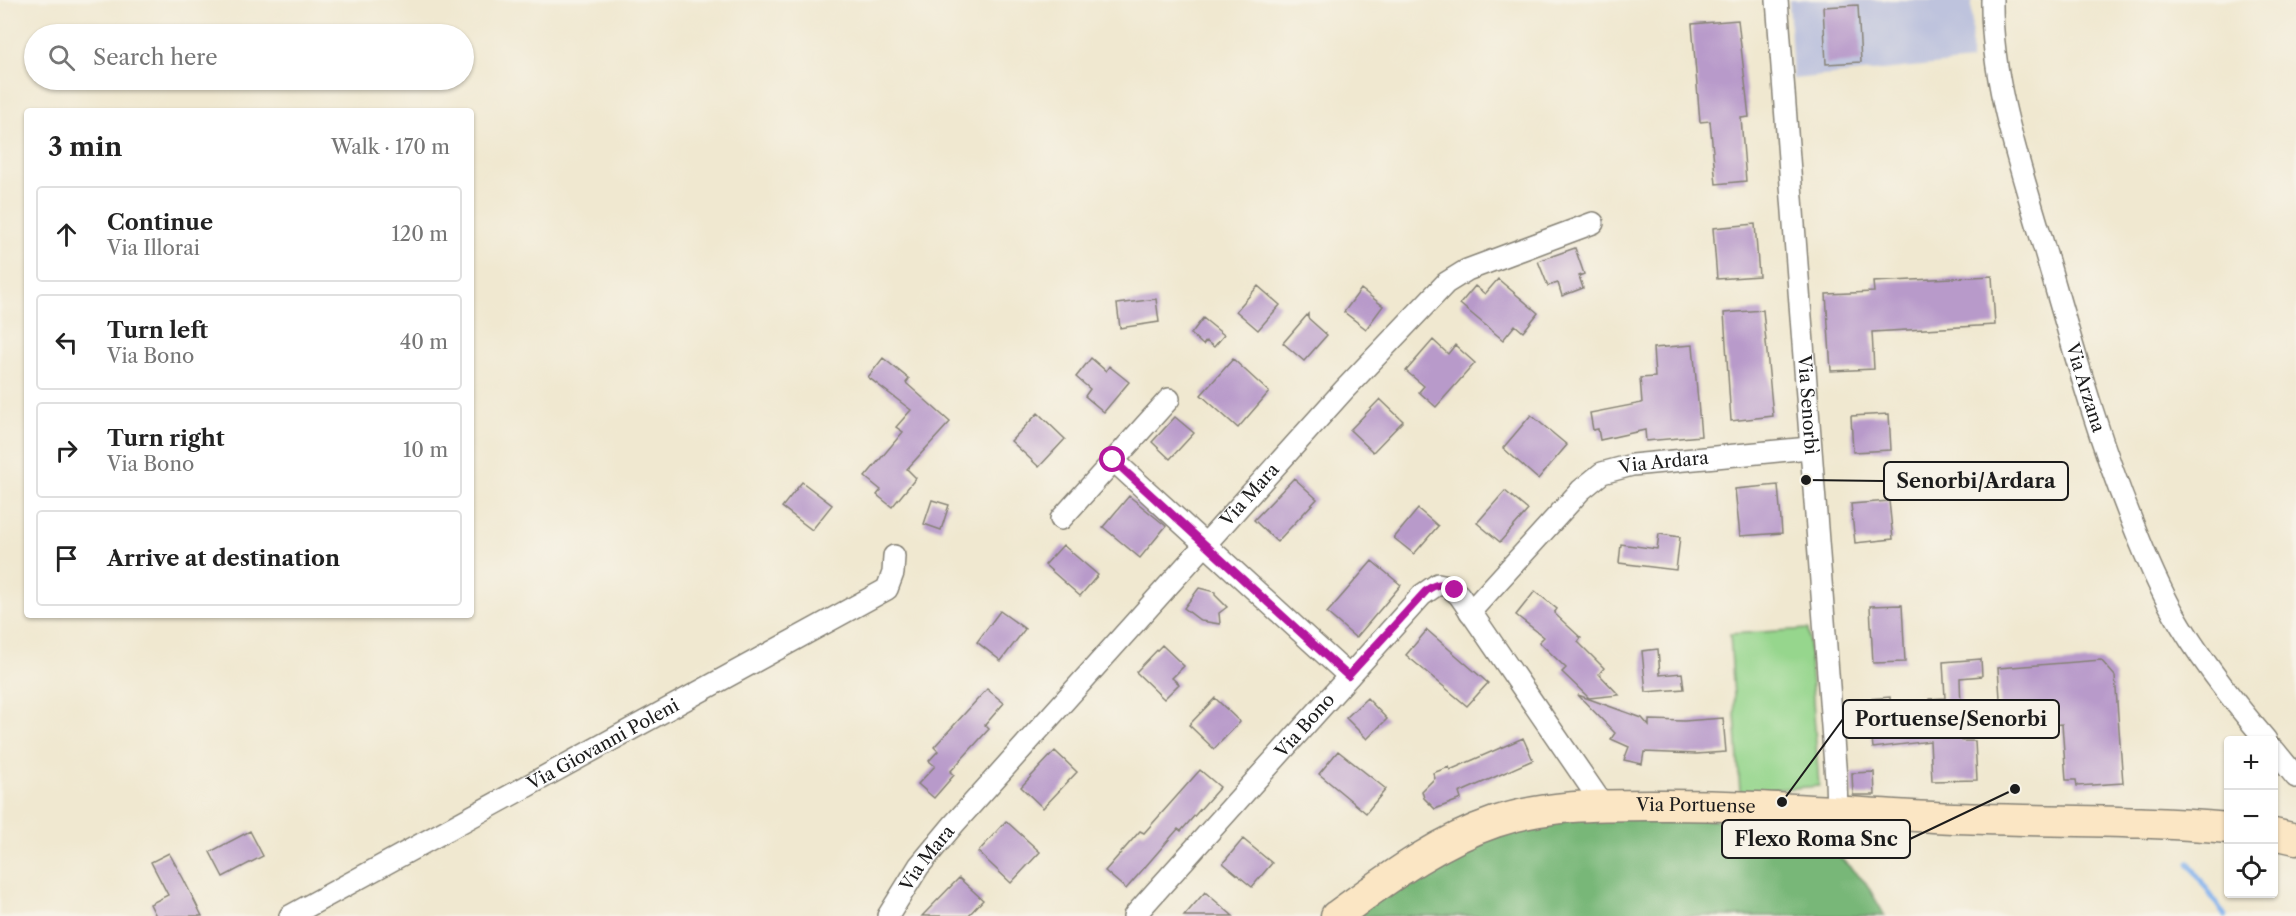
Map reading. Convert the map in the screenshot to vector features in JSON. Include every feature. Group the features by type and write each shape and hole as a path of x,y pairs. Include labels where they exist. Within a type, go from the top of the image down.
{"main road":[{"name":"Via Portuense","path":"1336,916 1408,865 1467,832 1531,813 1581,806 1697,804 1989,819 2175,824 2224,828"},
{"path":"2278,835 2296,839"}],"street":[{"name":"Via Senorbì","path":"1777,0 1791,164 1809,448 1837,812"},
{"name":"Via Arzana","path":"1992,0 1997,67 2016,149 2078,365 2117,485 2148,563 2179,623 2234,702 2262,736"},
{"name":"Via Mara","path":"888,916 919,866 954,824 1344,390 1446,283 1467,270 1593,223"},
{"path":"1061,519 1169,399"},
{"name":"Via Ardara","path":"1470,612 1581,490 1602,473 1632,465 1809,448"},
{"path":"1113,460 1348,676"},
{"name":"Via Giovanni Poleni","path":"290,916 887,589 893,573 894,556"},
{"name":"Via Bono","path":"1134,916 1348,676 1432,586 1442,584 1451,588 1470,612 1603,805"},
{"path":"2278,755 2296,777"}],"shaded area":[{"path":"1789,0 1972,0 1971,61 1793,79"}],"green space":[{"path":"1808,629 1819,786 1740,792 1730,634"},
{"path":"1624,816 1787,823 1816,834 1866,883 1885,916 1352,916 1431,859 1540,817"}],"building":[{"path":"1858,5 1861,62 1826,64 1823,7"},
{"path":"1738,20 1749,117 1741,118 1746,181 1716,184 1710,121 1700,122 1692,24"},
{"path":"1755,224 1759,276 1717,279 1713,228"},
{"path":"1575,248 1584,274 1579,276 1583,288 1562,296 1558,283 1548,286 1538,261"},
{"path":"1992,276 1995,325 1872,332 1874,369 1831,371 1826,294 1874,292 1873,282"},
{"path":"1498,279 1538,313 1523,332 1515,325 1503,340 1460,304 1475,286 1485,294"},
{"path":"1258,286 1280,305 1258,330 1236,311"},
{"path":"1361,289 1383,306 1366,329 1344,312"},
{"path":"1156,299 1159,322 1120,328 1117,304"},
{"path":"1763,310 1773,416 1731,421 1724,313"},
{"path":"1308,314 1308,318 1327,335 1304,361 1283,343"},
{"path":"1203,318 1224,335 1214,347 1206,341 1203,345 1191,334"},
{"path":"1433,340 1448,354 1455,345 1475,363 1436,407 1419,392 1424,386 1406,371"},
{"path":"1693,345 1701,436 1646,441 1645,430 1600,440 1598,429 1593,430 1590,413 1642,403 1640,378 1655,377 1653,348"},
{"path":"883,358 909,379 906,383 950,422 907,469 916,478 892,507 877,495 881,490 865,477 903,432 896,427 911,410 868,377"},
{"path":"1091,358 1106,371 1109,366 1129,382 1104,412 1085,396 1090,389 1076,377"},
{"path":"1233,359 1269,392 1238,428 1201,395"},
{"path":"1380,399 1403,421 1373,452 1350,430"},
{"path":"1038,413 1065,439 1039,467 1011,441"},
{"path":"1889,414 1891,450 1853,452 1851,416"},
{"path":"1531,415 1567,445 1538,479 1503,448"},
{"path":"1175,417 1194,433 1170,459 1152,442"},
{"path":"1294,478 1317,499 1277,542 1254,520"},
{"path":"802,482 832,505 812,530 782,507"},
{"path":"1778,485 1782,533 1740,536 1735,489"},
{"path":"1505,491 1528,510 1500,542 1477,523"},
{"path":"1129,496 1166,526 1140,558 1103,527"},
{"path":"932,500 949,505 941,530 924,524"},
{"path":"1889,501 1893,539 1855,543 1851,504"},
{"path":"1418,509 1438,526 1414,554 1394,538"},
{"path":"1659,534 1680,537 1676,570 1619,563 1621,544 1657,549"},
{"path":"1063,545 1098,575 1080,596 1045,565"},
{"path":"1372,561 1401,585 1356,638 1327,613"},
{"path":"1199,588 1215,592 1215,595 1227,607 1219,613 1220,624 1201,621 1184,608"},
{"path":"1535,591 1557,609 1554,613 1581,638 1578,642 1604,668 1599,674 1619,695 1589,698 1562,672 1566,668 1539,642 1544,637 1516,615"},
{"path":"1902,605 1905,662 1873,663 1870,606"},
{"path":"1000,611 1025,629 1001,661 977,642"},
{"path":"1427,630 1488,683 1467,706 1406,655"},
{"path":"1162,645 1184,666 1172,678 1179,684 1164,699 1136,672"},
{"path":"1658,649 1660,675 1682,673 1684,689 1646,692 1642,651"},
{"path":"1981,659 1982,676 1960,678 1962,741 1975,741 1977,780 1932,781 1930,741 1873,748 1868,699 1890,697 1891,718 1929,714 1929,699 1945,698 1943,662"},
{"path":"2101,660 2115,676 2123,783 2077,786 2076,780 2066,780 2062,724 2002,728 1998,668"},
{"path":"987,689 1004,703 985,725 989,729 950,772 954,775 934,798 918,784 935,766 929,761 938,751 934,747"},
{"path":"1578,695 1642,718 1649,726 1649,720 1684,721 1723,718 1726,752 1696,754 1644,752 1642,764 1624,760 1629,747 1611,739 1615,733"},
{"path":"1215,698 1240,722 1214,749 1189,725"},
{"path":"1367,698 1387,719 1367,739 1346,718"},
{"path":"1523,738 1533,760 1459,793 1461,799 1435,809 1424,798 1422,791 1435,778 1433,773 1449,767 1450,770"},
{"path":"1055,751 1077,772 1043,808 1021,787"},
{"path":"1338,751 1386,789 1366,813 1319,774"},
{"path":"1200,770 1220,787 1181,831 1178,829 1126,889 1105,871 1140,831 1144,833"},
{"path":"1874,772 1875,795 1853,795 1852,773"},
{"path":"1006,821 1040,852 1011,883 978,852"},
{"path":"250,831 263,856 223,877 210,852"},
{"path":"1243,839 1272,863 1252,887 1223,863"},
{"path":"169,853 202,916 156,916 150,904 168,895 151,862"},
{"path":"959,878 983,900 968,916 922,916"},
{"path":"1205,892 1233,916 1184,916"}],"waterway":[{"path":"2189,863 2225,916"}],"place":[{"name":"Senorbi/Ardara","path":"1806,480"},
{"name":"Flexo Roma Snc","path":"2015,789"},
{"name":"Portuense/Senorbi","path":"1782,802"}],"route":[{"path":"1113,460 1348,676 1432,586 1445,585 1455,590"}]}
